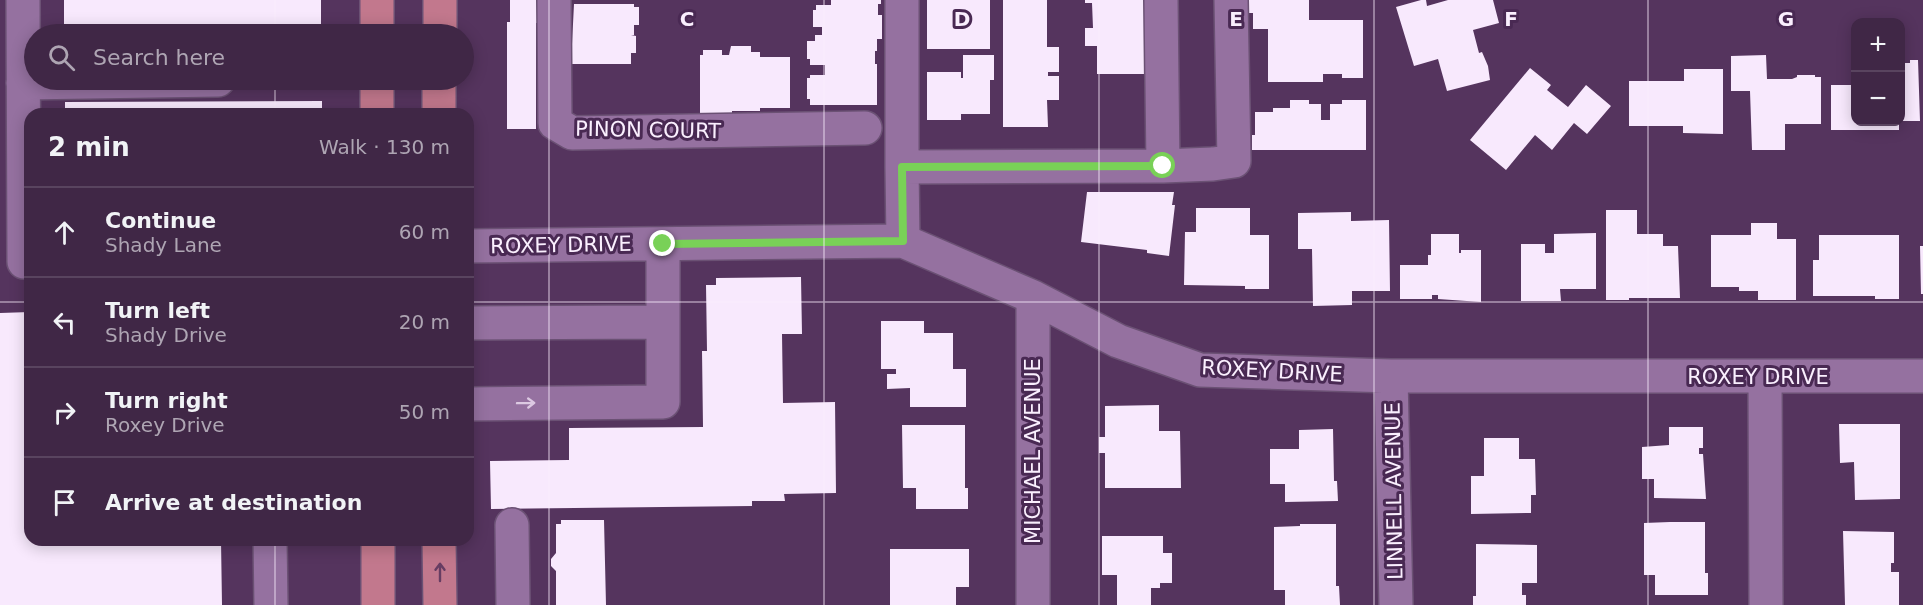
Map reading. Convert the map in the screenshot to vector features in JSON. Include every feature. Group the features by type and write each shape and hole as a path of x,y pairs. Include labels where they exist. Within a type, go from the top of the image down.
{"main road":[{"path":"377,0 377,24"},
{"path":"440,0 440,24"},
{"path":"377,90 377,108"},
{"path":"439,90 439,108"},
{"path":"378,546 378,605"},
{"path":"440,546 440,605"}],"street":[{"path":"18,262 23,0"},
{"name":"PINON COURT","path":"554,0 555,123 572,133 865,128"},
{"path":"902,0 903,241"},
{"path":"1161,0 1163,166"},
{"path":"902,167 1163,166 1234,161 1231,0"},
{"name":"ROXEY DRIVE","path":"474,246 903,241 1033,297 1118,341 1200,370 1391,376 1923,376"},
{"path":"474,404 663,402 663,244"},
{"name":"MICHAEL AVENUE","path":"1033,297 1033,605"},
{"path":"474,323 663,322"},
{"name":"LINNELL AVENUE","path":"1391,376 1396,605"},
{"path":"1766,377 1766,605"},
{"path":"512,525 513,605"},
{"path":"270,546 271,605"}],"building":[{"path":"64,0 321,0 321,24 64,24"},
{"path":"510,0 538,0 536,129 507,129 507,22 510,22"},
{"path":"831,0 881,0 881,4 878,4 878,15 882,15 882,39 877,39 877,51 875,51 877,105 810,105 810,99 807,99 807,78 810,78 810,75 825,75 825,65 810,65 810,59 807,59 807,41 815,41 815,35 822,35 822,27 813,27 813,10 816,10 816,5 831,5"},
{"path":"927,0 990,0 990,49 927,49"},
{"path":"1003,0 1047,0 1047,47 1059,47 1059,72 1048,72 1048,76 1059,76 1059,100 1047,100 1048,127 1003,127"},
{"path":"1085,0 1148,0 1148,74 1097,74 1097,46 1085,46 1085,28 1093,28 1092,3 1085,3"},
{"path":"1249,0 1309,0 1309,20 1363,20 1363,78 1342,78 1342,74 1323,74 1323,82 1268,82 1268,29 1253,29 1253,13 1249,13"},
{"path":"1426,0 1427,6 1448,0 1493,0 1499,23 1473,30 1479,53 1482,52 1488,66 1490,80 1447,91 1438,59 1414,66 1396,7"},
{"path":"574,4 634,4 634,7 639,7 639,25 634,25 634,35 631,35 636,36 636,53 631,53 631,64 571,64"},
{"path":"731,46 751,46 751,52 760,52 760,57 790,57 790,108 760,108 760,111 732,111 732,114 700,114 700,55 703,55 703,50 722,50 722,55 729,55"},
{"path":"963,55 994,55 994,80 990,80 990,114 961,114 961,120 927,120 927,72 961,72 961,78 963,78"},
{"path":"1766,55 1767,79 1792,79 1797,75 1821,77 1821,124 1785,124 1785,150 1752,150 1750,91 1731,91 1731,56"},
{"path":"1910,60 1918,60 1920,121 1905,121 1905,63 1910,63"},
{"path":"1530,68 1551,85 1547,90 1568,107 1586,85 1611,106 1587,134 1574,123 1552,150 1535,135 1506,170 1470,140"},
{"path":"1684,69 1723,69 1723,134 1683,133 1683,126 1629,126 1629,81 1684,81"},
{"path":"1831,85 1851,85 1851,126 1899,126 1899,130 1831,130"},
{"path":"1290,100 1309,100 1309,104 1321,104 1321,120 1330,120 1330,104 1342,104 1342,100 1366,100 1366,150 1252,150 1252,135 1255,135 1255,112 1273,112 1273,108 1290,108"},
{"path":"322,101 322,108 65,108 65,102"},
{"path":"1087,192 1174,192 1172,205 1175,205 1169,256 1147,253 1147,250 1081,242"},
{"path":"1196,208 1250,208 1250,235 1269,235 1269,289 1245,289 1245,286 1184,285 1185,232 1196,232"},
{"path":"1606,210 1637,210 1637,234 1663,234 1663,246 1678,246 1680,298 1606,300"},
{"path":"1351,212 1351,221 1389,220 1390,291 1352,291 1352,305 1313,306 1312,249 1298,249 1298,213"},
{"path":"1751,223 1777,223 1777,239 1796,239 1796,300 1758,300 1758,291 1739,291 1739,287 1711,287 1711,235 1751,235"},
{"path":"1596,233 1596,289 1560,289 1561,301 1521,301 1521,244 1545,244 1545,253 1554,253 1554,234"},
{"path":"1431,234 1459,234 1459,253 1461,250 1481,250 1481,302 1438,299 1438,295 1432,295 1432,299 1400,299 1400,265 1428,265 1428,255 1431,255"},
{"path":"1819,235 1899,235 1899,299 1875,299 1875,296 1813,296 1813,260 1819,260"},
{"path":"1920,246 1923,246 1923,294 1921,294"},
{"path":"801,277 802,334 782,334 783,403 835,402 836,493 784,494 785,501 752,501 752,506 491,509 490,461 569,460 569,428 703,427 702,351 707,351 706,285 716,285 716,278"},
{"path":"24,312 24,546 221,546 222,605 0,605 0,313"},
{"path":"881,321 924,321 924,333 953,333 953,369 966,369 966,407 910,407 910,388 887,389 887,374 896,374 896,369 881,369"},
{"path":"1159,405 1159,431 1180,431 1181,488 1105,488 1105,453 1099,453 1099,437 1105,437 1105,406"},
{"path":"1839,424 1900,424 1900,499 1855,500 1854,462 1840,463"},
{"path":"902,425 965,425 965,488 968,488 968,509 916,509 916,488 903,488"},
{"path":"1669,427 1703,427 1703,448 1699,448 1699,454 1703,454 1706,499 1654,498 1654,479 1642,479 1642,447 1669,445"},
{"path":"1333,429 1334,481 1337,481 1338,501 1285,502 1285,484 1270,484 1270,449 1299,449 1299,430"},
{"path":"1484,438 1519,438 1519,459 1535,459 1536,495 1531,495 1531,513 1471,514 1471,476 1484,476"},
{"path":"561,520 604,520 606,605 556,605 556,571 551,566 551,559 556,553 556,524 561,524"},
{"path":"1705,522 1705,573 1708,573 1708,595 1655,595 1655,575 1644,575 1644,523"},
{"path":"1300,524 1336,524 1336,586 1339,586 1340,605 1285,605 1285,590 1274,590 1274,527 1300,526"},
{"path":"1843,531 1894,532 1894,563 1891,563 1891,572 1899,572 1899,605 1845,605"},
{"path":"1102,536 1163,536 1163,553 1172,553 1172,583 1160,583 1160,588 1151,588 1151,605 1117,605 1117,575 1102,575"},
{"path":"1476,544 1537,545 1537,583 1522,583 1522,595 1526,595 1526,605 1473,605 1473,596 1476,596"},
{"path":"890,549 969,549 969,587 956,587 956,605 890,605"}],"route":[{"path":"663,244 903,241 902,167 1163,166"}]}
